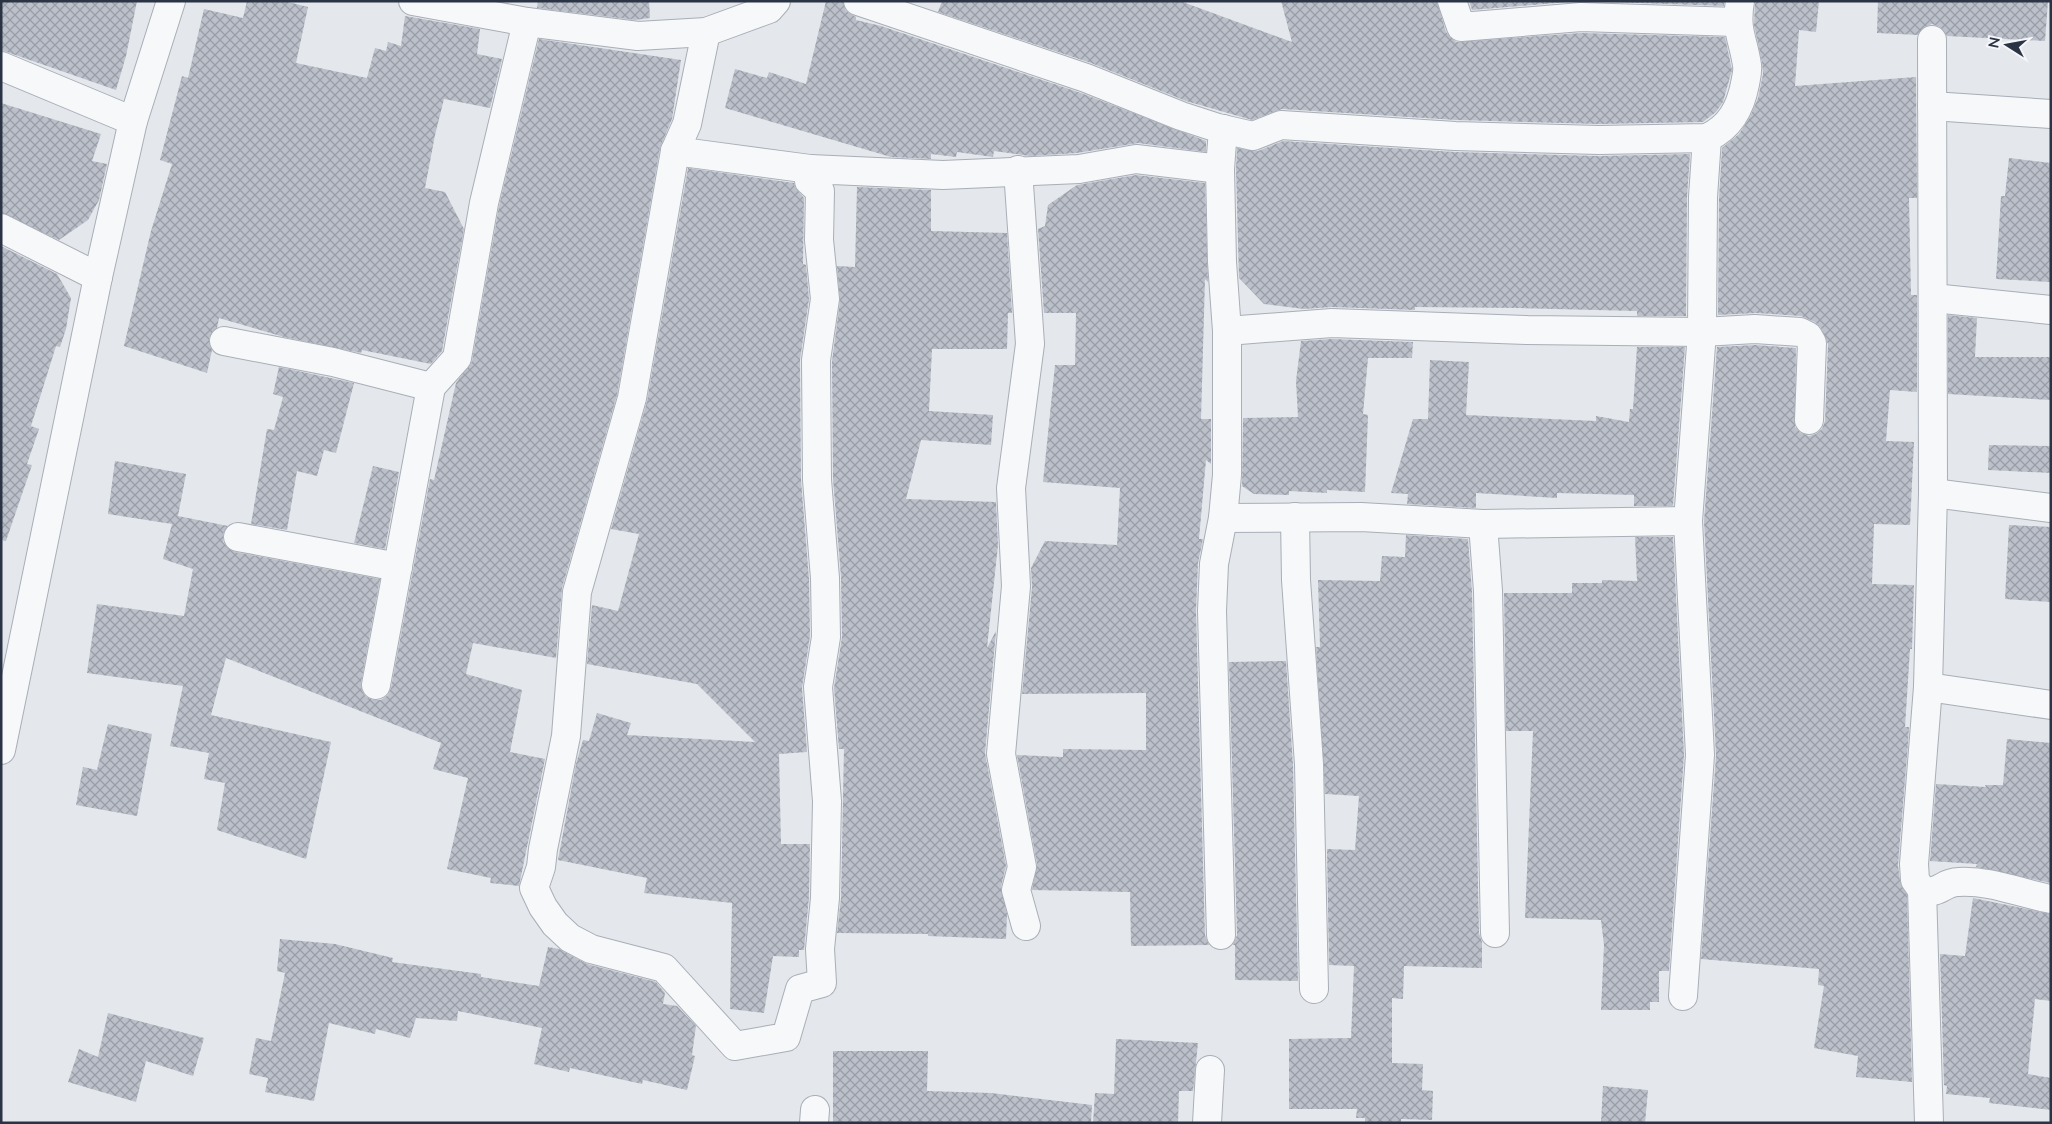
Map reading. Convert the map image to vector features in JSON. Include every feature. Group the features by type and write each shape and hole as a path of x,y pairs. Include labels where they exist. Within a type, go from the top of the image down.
{"street":[{"path":"1,750 98,277 133,120 171,1"},
{"path":"413,1 527,22 638,36 706,32 769,8 776,1"},
{"path":"858,1 1086,78 1181,116 1253,136 1281,125 1465,136 1599,140 1706,138 1720,132 1733,118 1742,99 1748,68 1738,12 1581,18 1461,27 1452,1"},
{"path":"376,685 431,386 457,358 484,203 527,22"},
{"path":"706,32 687,124 675,151 632,398 576,592 566,736 541,867 534,888 543,907 555,924 570,938 591,949 664,968 735,1046 786,1037 800,989 822,983 820,949 825,898 827,801 818,687 826,637 826,617 825,578 817,480 816,360 825,300 819,240 820,191 809,181 810,169"},
{"path":"1929,1123 1922,890 1915,880 1914,864 1928,687 1933,493 1932,40"},
{"path":"1,66 133,120"},
{"path":"1932,106 2051,114"},
{"path":"1220,935 1212,612 1214,564 1223,518 1227,475 1228,331 1222,262 1220,169 1223,129"},
{"path":"1683,996 1700,755 1688,521 1702,332 1703,198 1706,138"},
{"path":"675,151 810,169 943,175 1018,170 1079,169 1136,159 1220,169"},
{"path":"1018,170 1030,344 1010,488 1016,586 1001,754 1022,866 1016,890 1026,926"},
{"path":"1,228 98,277"},
{"path":"1933,298 2051,310"},
{"path":"1228,331 1332,323 1527,330 1702,332 1755,329 1800,332 1808,336 1812,342 1809,420"},
{"path":"224,341 325,360 431,386"},
{"path":"1933,493 2051,508"},
{"path":"1223,518 1361,517 1483,524 1688,521"},
{"path":"1295,518 1297,600 1309,764 1314,989"},
{"path":"1483,524 1488,592 1495,933"},
{"path":"238,537 398,567"},
{"path":"1928,687 2051,705"},
{"path":"1922,890 1932,893 1956,882 2000,885 2051,899"},
{"path":"1207,1123 1210,1070"}],"building":[{"path":"1,1 137,1 126,56 116,90 1,50"},
{"path":"247,1 284,1 308,7 296,63 367,78 375,48 386,51 388,42 401,46 405,16 480,29 477,54 502,59 490,108 444,99 435,135 425,188 445,192 464,229 442,351 431,364 362,350 361,353 284,337 219,318 217,328 209,338 212,350 207,373 124,346 151,231 172,164 160,160 182,76 188,78 204,9 243,18"},
{"path":"538,1 649,1 650,18 635,20 537,8"},
{"path":"826,1 843,1 846,11 856,17 856,20 881,26 1081,93 1206,141 1206,152 1138,143 1077,153 1030,156 994,151 993,157 957,152 956,157 931,154 931,159 891,157 725,108 735,69 767,78 769,72 806,84"},
{"path":"942,1 1180,1 1292,42 1281,1 1437,1 1446,32 1456,42 1581,33 1725,37 1732,70 1723,102 1716,112 1703,122 1599,124 1456,120 1282,109 1252,120 1186,101 1091,63 938,12"},
{"path":"1469,1 1580,1 1472,10"},
{"path":"1580,1 1724,1 1724,6"},
{"path":"1755,1 1819,1 1816,32 1799,30 1795,86 1916,77 1917,198 1909,198 1911,295 1917,295 1917,392 1890,390 1886,441 1914,442 1910,525 1874,524 1872,584 1914,585 1912,649 1910,649 1905,727 1909,727 1898,865 1900,881 1907,895 1912,1082 1856,1077 1858,1056 1814,1048 1824,986 1818,985 1819,969 1701,959 1716,756 1704,521 1717,347 1755,345 1796,348 1795,427 1801,433 1809,436 1816,434 1822,429 1825,421 1828,344 1821,328 1815,322 1801,316 1756,313 1718,315 1719,198 1722,148 1739,134 1750,117 1758,98 1763,74 1754,25"},
{"path":"1878,1 2048,1 2045,41 1947,36 1940,27 1932,24 1924,27 1918,35 1877,33"},
{"path":"539,39 681,60 672,119 660,148 617,395 562,588 556,658 473,643 466,674 522,690 510,752 545,759 519,886 490,883 491,878 447,869 468,778 433,769 441,743 226,658 211,715 331,742 306,859 217,830 225,783 204,779 209,753 170,746 183,686 87,673 97,604 184,616 193,569 163,559 172,524 108,514 115,461 186,474 178,516 228,526 223,534 223,542 235,552 380,579 361,683 362,691 366,697 373,700 381,700 388,695 391,688 430,479 434,480 456,383 472,361 499,206"},
{"path":"1,103 101,134 92,161 107,164 99,200 88,220 59,240 1,213"},
{"path":"1283,141 1455,152 1599,156 1690,154 1687,197 1686,316 1637,316 1637,311 1519,308 1415,307 1415,310 1332,307 1304,309 1264,304 1239,278 1237,148 1258,151"},
{"path":"2009,158 2051,163 2051,282 1996,279 2001,196 2005,196"},
{"path":"688,168 794,183 804,198 803,264 806,265 809,299 800,360 801,480 809,579 810,636 802,688 807,752 779,754 781,844 810,844 809,897 804,950 799,950 799,957 773,956 764,1013 730,1009 732,903 644,893 647,878 558,860 576,764 583,740 589,741 597,713 631,723 627,735 755,742 697,684 587,664 592,605 618,611 639,534 611,529 647,401"},
{"path":"1136,175 1205,183 1208,282 1205,279 1201,419 1211,419 1211,464 1206,460 1199,539 1203,539 1198,563 1196,611 1205,935 1209,945 1131,946 1130,892 1032,890 1037,864 1017,755 1063,757 1063,749 1146,750 1146,693 1022,694 1032,587 1031,568 1045,541 1117,545 1120,488 1043,482 1055,365 1075,365 1076,313 1044,313 1038,229 1045,226 1048,205 1077,185"},
{"path":"857,187 931,190 931,231 1007,233 1012,313 1008,313 1007,349 932,349 929,411 993,415 991,445 921,440 906,499 996,502 998,545 987,648 996,631 985,753 1006,866 1001,887 1007,914 1006,939 928,936 928,934 837,933 841,898 844,749 839,749 834,688 842,637 841,577 833,479 832,361 840,301 837,266 855,267"},
{"path":"1,246 57,274 71,298 66,329 60,347 56,346 31,426 39,429 27,464 32,465 6,541 1,540"},
{"path":"1948,315 1977,318 1975,357 2051,357 2051,400 1948,394"},
{"path":"1332,339 1413,342 1412,358 1368,358 1363,414 1368,415 1365,492 1327,490 1327,493 1289,491 1289,495 1254,494 1242,486 1243,418 1298,417 1296,381 1301,341"},
{"path":"1637,347 1685,347 1673,506 1634,506 1634,495 1557,493 1557,498 1476,493 1476,508 1407,504 1408,494 1391,493 1413,419 1428,419 1430,360 1469,362 1466,415 1596,421 1596,416 1629,422 1630,409 1633,409"},
{"path":"279,367 354,383 336,453 324,450 317,476 297,471 287,530 251,524 267,429 274,430 283,397 273,394"},
{"path":"1989,445 2051,446 2051,473 1988,470"},
{"path":"373,466 399,472 385,549 354,543"},
{"path":"2009,525 2051,527 2051,602 2005,599"},
{"path":"1406,535 1468,539 1472,592 1479,933 1482,942 1482,968 1404,966 1403,999 1392,998 1392,1063 1423,1064 1422,1090 1433,1091 1432,1120 1401,1119 1401,1123 1365,1123 1365,1118 1356,1118 1357,1109 1289,1109 1289,1039 1351,1038 1354,966 1329,965 1327,849 1355,850 1359,796 1325,794 1316,647 1320,647 1318,580 1380,581 1382,556 1405,557"},
{"path":"1635,537 1673,537 1684,755 1669,971 1659,971 1659,1002 1650,1002 1650,1010 1601,1010 1604,945 1601,920 1525,918 1533,731 1506,731 1504,593 1572,593 1572,583 1602,583 1602,580 1637,581"},
{"path":"1286,661 1293,765 1298,981 1235,980 1235,945 1233,945 1237,935 1229,662"},
{"path":"108,724 152,734 137,816 76,805 83,767 97,770"},
{"path":"2007,739 2051,743 2051,883 1976,867 1977,864 1930,861 1936,784 1986,787 1985,785 2003,785"},
{"path":"1973,898 2051,914 2051,1001 2035,999 2028,1074 2051,1078 2051,1110 1989,1103 1990,1098 1946,1094 1947,1086 1944,1085 1940,954 1965,956"},
{"path":"280,939 335,944 393,958 392,962 481,974 481,977 539,986 548,947 559,949 587,964 656,982 665,993 663,1004 677,1006 696,1026 692,1055 695,1056 687,1090 643,1080 642,1084 570,1068 569,1072 534,1064 542,1028 458,1011 457,1021 416,1018 410,1038 376,1029 375,1034 329,1023 314,1101 265,1092 268,1078 249,1074 256,1038 271,1041 285,973 277,971"},
{"path":"108,1013 204,1038 193,1076 146,1061 136,1102 68,1082 79,1049 98,1057"},
{"path":"1116,1039 1198,1043 1193,1091 1179,1091 1178,1123 1093,1123 1095,1093 1114,1094"},
{"path":"833,1051 928,1051 927,1091 991,1093 1092,1105 1091,1123 833,1123"},
{"path":"1603,1086 1648,1090 1645,1123 1601,1123"}]}
